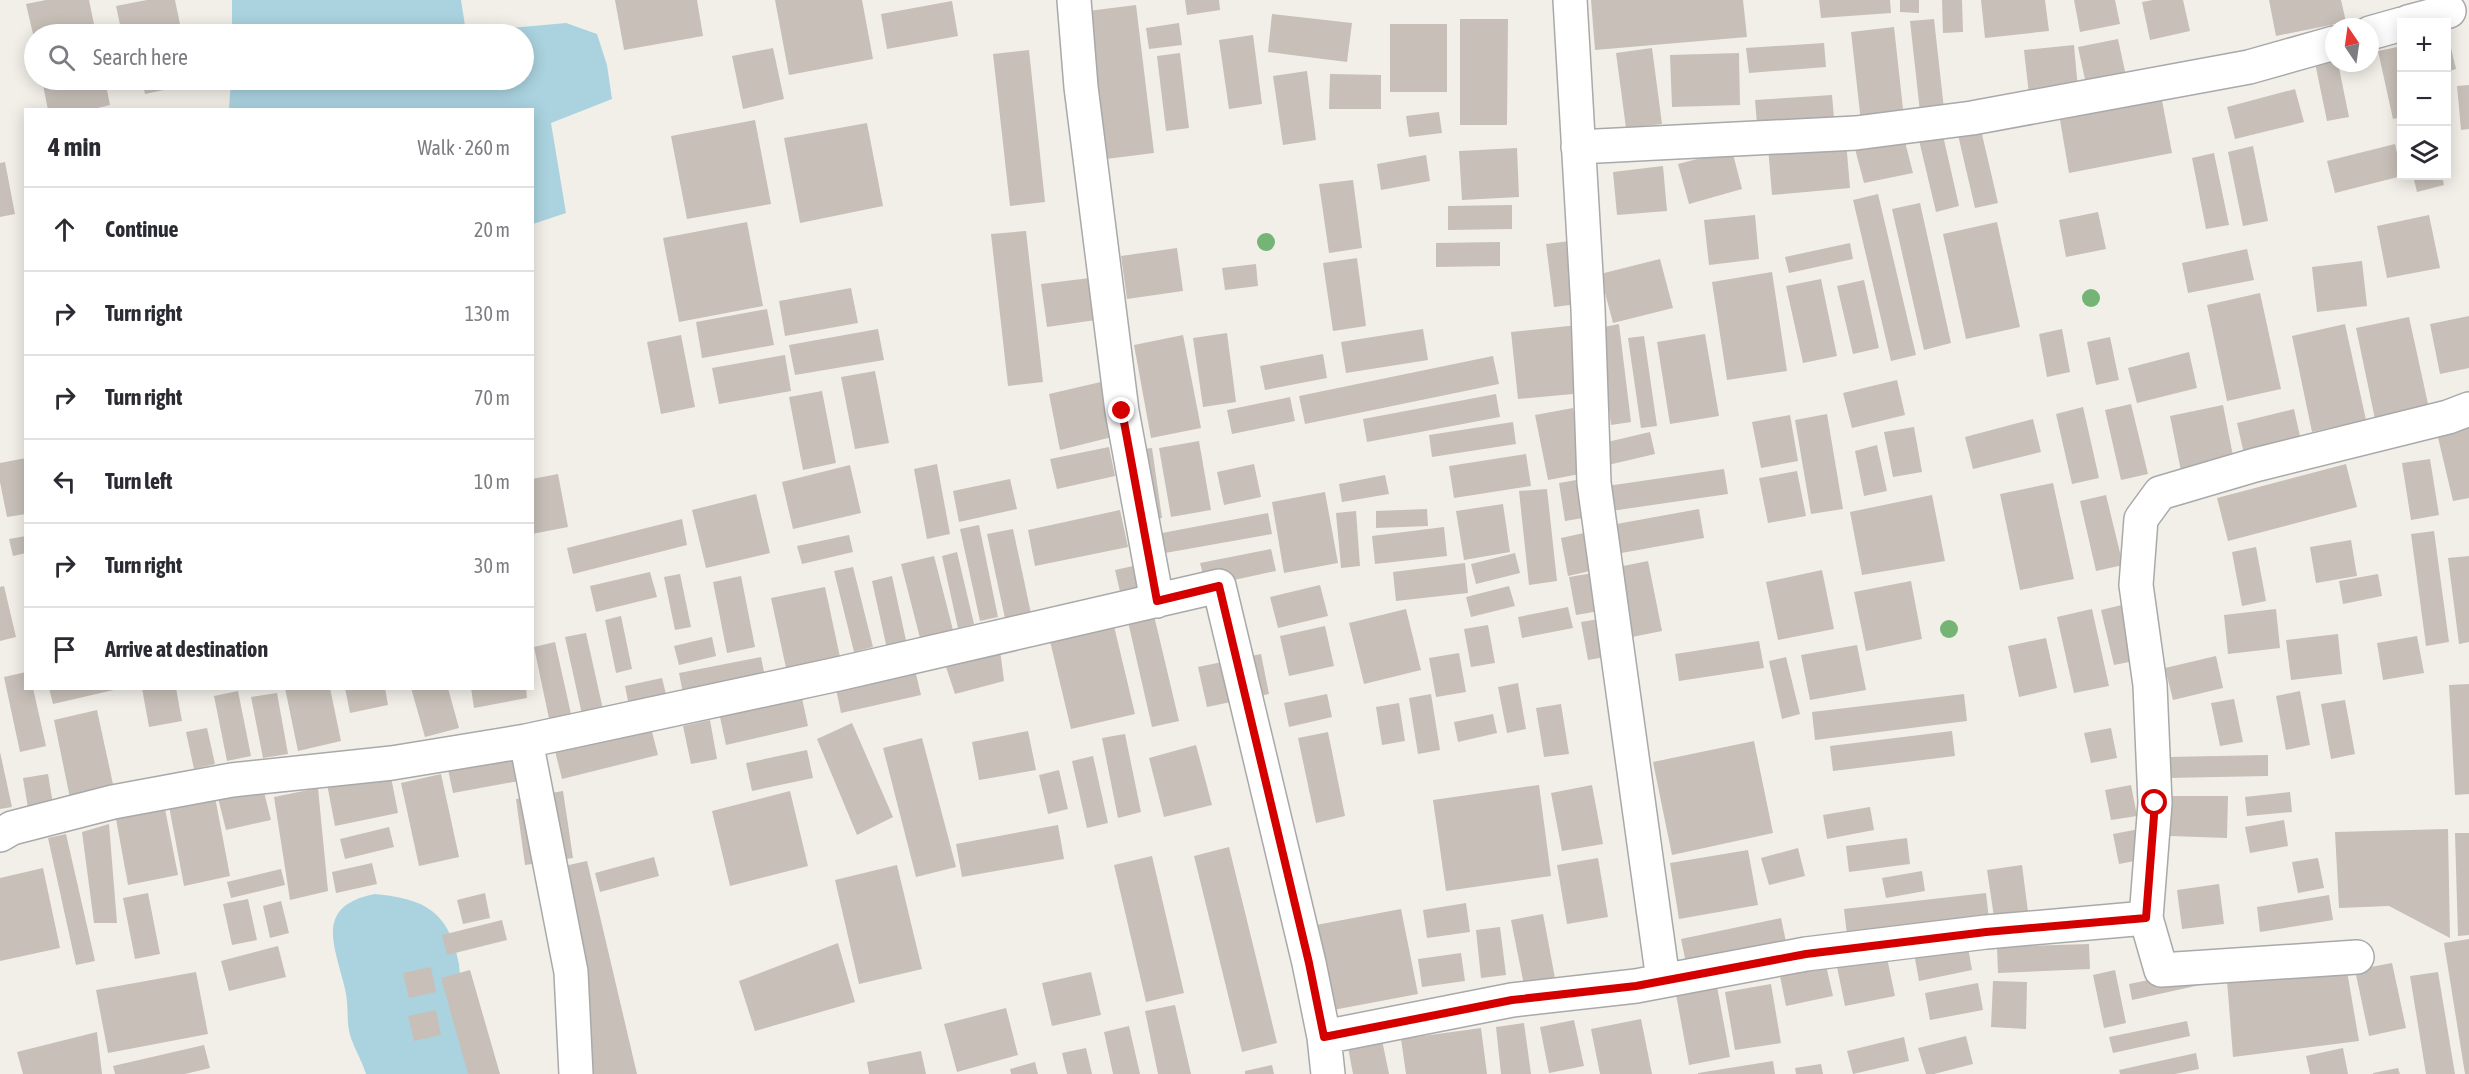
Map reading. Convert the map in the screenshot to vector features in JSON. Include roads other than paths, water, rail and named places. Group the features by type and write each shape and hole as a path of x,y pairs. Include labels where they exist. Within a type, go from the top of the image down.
{"street":[{"path":"1074,0 1082,99 1122,411 1157,601"},
{"path":"1570,0 1588,309 1594,483 1663,980"},
{"path":"2423,18 2449,11"},
{"path":"2379,30 2397,25"},
{"path":"1578,147 1856,133 1972,118 2249,67 2325,46"},
{"path":"2357,957 2161,970 2146,918 2155,803 2150,685 2136,585 2140,519 2160,493 2255,465 2448,417 2469,409"},
{"path":"0,835 12,828 112,802 232,780 392,764 526,741 838,674 1219,586 1309,963 1324,1037 1328,1074"},
{"path":"526,741 571,972 576,1074"},
{"path":"1324,1037 1512,1000 1636,986 1806,954 1986,932 2146,918"}],"water":[{"path":"232,0 461,0 465,24 232,24"},
{"path":"566,23 597,34 607,65 612,99 551,123 566,213 534,224 534,108 229,108 230,90 534,90 534,26"},
{"path":"375,894 393,896 421,904 432,911 449,931 459,964 462,992 495,1074 366,1074 350,1035 346,995 333,930 336,918 343,908 356,900"}]}
